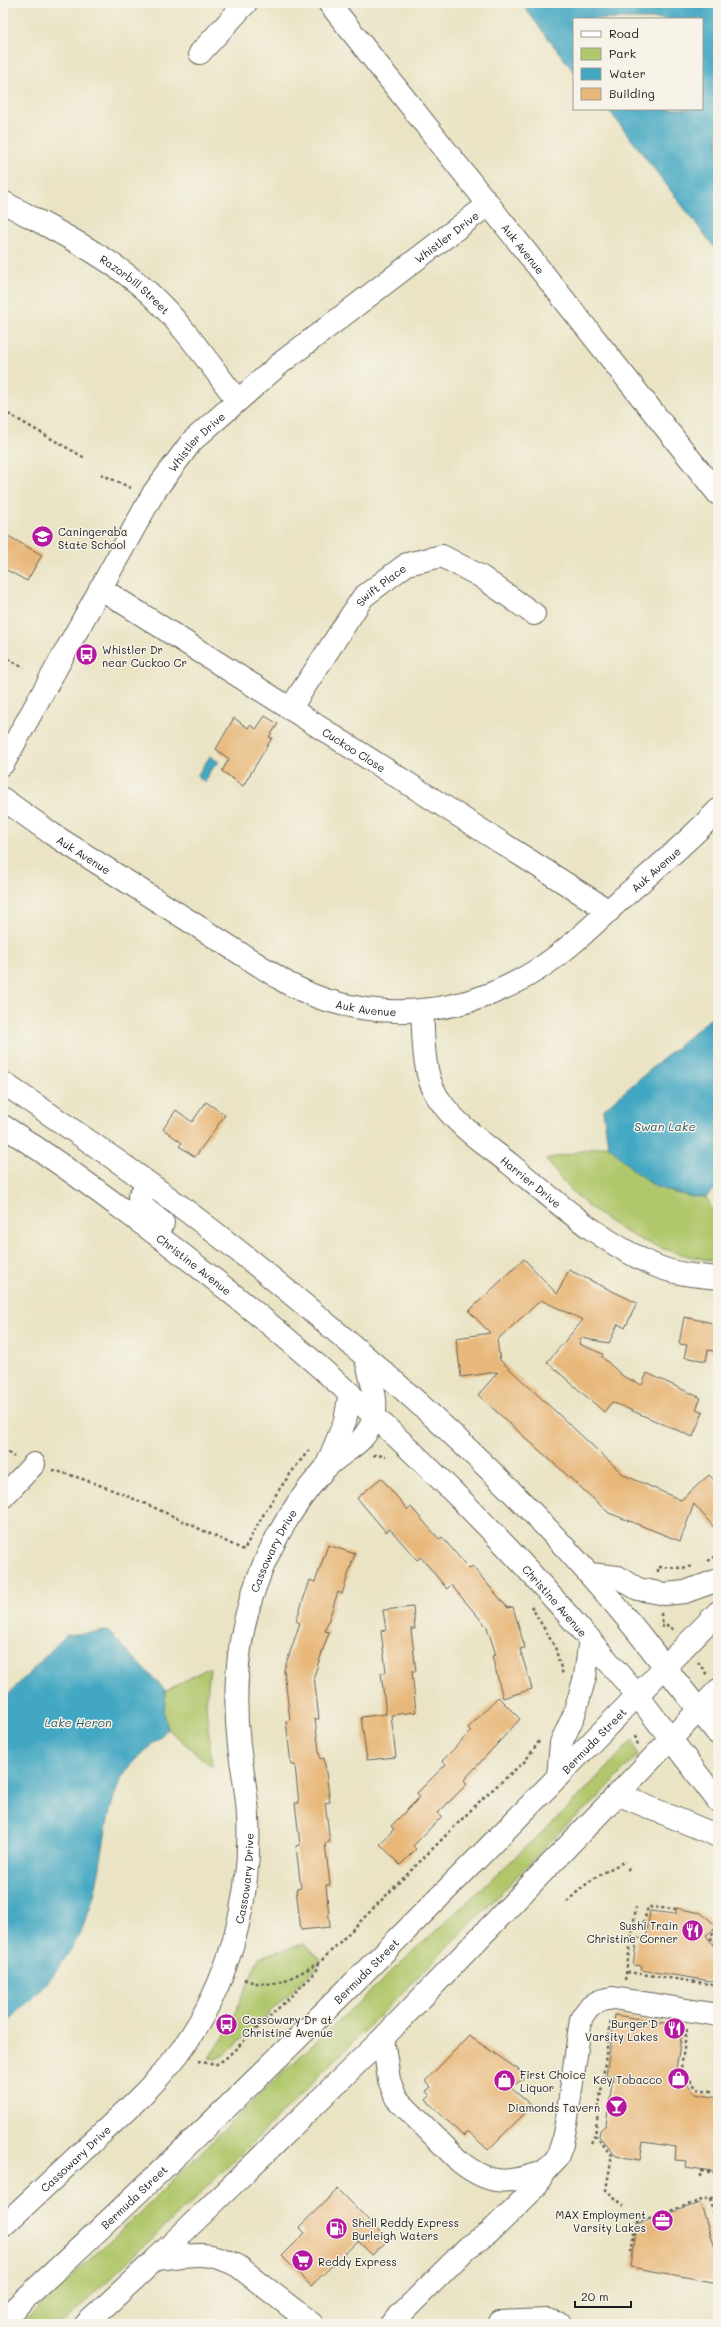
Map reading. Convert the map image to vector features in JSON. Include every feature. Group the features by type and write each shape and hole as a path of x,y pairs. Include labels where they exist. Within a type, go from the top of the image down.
{"street":[{"path":"200,53 246,3"},
{"name":"Auk Avenue","path":"329,3 718,494"},
{"name":"Razorbill Street","path":"3,202 94,252 147,292 197,347 237,400"},
{"name":"Whistler Drive","path":"3,764 154,492 192,441 282,362 489,204"},
{"name":"Swift Place","path":"290,709 363,597 407,564 442,556 480,576 534,614"},
{"name":"Cuckoo Close","path":"100,588 609,911"},
{"name":"Auk Avenue","path":"3,799 52,834 287,983 324,1000 352,1007 383,1011 422,1010 465,1004 515,984 550,960 609,911 700,829 718,810"},
{"name":"Harrier Drive","path":"422,1010 425,1052 432,1084 449,1113 570,1212 620,1248 671,1271 718,1278"},
{"path":"3,1084 155,1188 270,1277 366,1358 492,1471 590,1574 718,1734"},
{"name":"Christine Avenue","path":"3,1126 44,1152 201,1267 258,1312 350,1393 497,1536 590,1639 671,1737 718,1801"},
{"path":"155,1188 143,1191 139,1197 141,1203 144,1208 180,1237 201,1267"},
{"path":"366,1358 369,1380 375,1394 374,1416"},
{"name":"Cassowary Drive","path":"326,1467 345,1421 350,1393"},
{"name":"Cassowary Drive","path":"3,2226 118,2118 178,2053 205,2010 225,1968 239,1921 246,1885 248,1855 248,1812 236,1715 238,1664 245,1619 259,1576 294,1506 326,1467 357,1444 367,1433 374,1416"},
{"path":"3,1497 34,1464"},
{"path":"590,1574 618,1578 638,1589 665,1594 685,1592 718,1580"},
{"name":"Bermuda Street","path":"3,2319 221,2112 638,1696 718,1612"},
{"path":"558,1776 561,1743 574,1715 585,1678 590,1639"},
{"path":"86,2324 156,2259 383,2038 671,1737 718,1690"},
{"path":"617,1794 718,1836"},
{"path":"468,2247 489,2233 531,2191 544,2172 553,2164 560,2151 581,2019 589,2007 602,1999 613,1998 718,2015"},
{"path":"383,2038 391,2088 396,2098 414,2117 472,2171 495,2180 515,2181 544,2172"},
{"path":"391,2324 468,2247 481,2228 503,2204 515,2181"},
{"path":"156,2259 208,2254 226,2260 238,2266 312,2324"},
{"path":"500,2322 548,2320 561,2324"}],"path":[{"path":"3,411 86,458"},
{"path":"101,474 134,490"},
{"path":"3,656 24,668"},
{"path":"369,1454 386,1456 392,1460"},
{"path":"34,1464 72,1474 150,1506 244,1550"},
{"path":"702,1563 718,1555"},
{"path":"658,1578 658,1567 682,1568 696,1565"},
{"name":"Christine Avenue","path":"529,1602 555,1646 564,1680"},
{"path":"660,1607 661,1621 665,1635"},
{"path":"661,1621 677,1633"},
{"path":"244,1979 262,1985 275,1983 307,1971 319,1963 483,1798 525,1761 543,1734"},
{"path":"567,1902 596,1875 626,1861"},
{"path":"628,1868 629,1873"},
{"path":"625,1987 636,1907"},
{"path":"634,1925 643,1925 648,1907 676,1909"},
{"path":"714,1929 716,1931 710,1937 718,1948"},
{"path":"178,2053 210,2065 220,2064 310,1978 317,1970 319,1963"},
{"path":"627,1972 718,1985"},
{"path":"591,2143 595,2136 611,2017"},
{"path":"685,2025 687,2029 681,2068 697,2089 718,2092"},
{"path":"595,2136 612,2156 606,2190 624,2206"},
{"path":"701,2177 701,2171 718,2174"},
{"path":"631,2252 635,2226 638,2222 718,2198"},
{"path":"711,2199 718,2235"}],"green space":[{"path":"608,1145 640,1175 651,1183 675,1193 706,1197 718,1221 718,1261 692,1257 668,1250 644,1241 621,1229 599,1215 580,1198 562,1180 546,1159"},
{"path":"210,1667 206,1705 212,1767 168,1729 164,1713 166,1691"},
{"path":"633,1740 637,1754 635,1758 591,1805 571,1820 481,1914 242,2153 62,2324 21,2324 148,2205 263,2091 563,1813"},
{"path":"304,1944 321,1959 314,1970 226,2054 216,2059 209,2058 229,2028 259,1957"}],"water":[{"path":"521,3 718,3 718,252 609,110 703,110 703,18 573,18 573,71"},
{"path":"210,756 219,762 210,771 205,783 197,776"},
{"name":"Swan Lake","path":"718,1012 718,1187 706,1197 692,1197 656,1187 635,1172 608,1145 603,1110"},
{"name":"Lake Heron","path":"108,1631 166,1691 164,1713 168,1729 136,1760 122,1777 110,1812 96,1886 85,1922 78,1937 50,1978 28,2003 3,2026 3,1700 66,1635"}],"building":[{"path":"3,535 7,538 8,536 42,555 27,581 3,568"},
{"path":"265,716 278,724 269,737 272,738 243,786 222,771 229,759 216,749 234,718 248,728 250,725 256,729"},
{"path":"206,1102 225,1115 195,1157 179,1146 182,1143 163,1129 176,1110 192,1122"},
{"path":"524,1259 557,1294 569,1270 637,1303 625,1328 618,1324 609,1343 581,1338 579,1344 603,1354 602,1357 624,1377 642,1385 647,1373 701,1398 696,1409 703,1412 693,1437 612,1402 604,1412 547,1362 583,1320 541,1300 497,1340 500,1360 624,1475 681,1500 709,1475 718,1484 718,1532 694,1504 680,1541 609,1513 478,1395 498,1372 461,1377 456,1338 490,1333 469,1311"},
{"path":"684,1317 718,1324 718,1352 708,1350 706,1361 684,1357 687,1345 679,1344"},
{"path":"381,1478 408,1510 411,1507 439,1539 442,1537 469,1569 472,1566 508,1608 513,1607 525,1648 520,1649 532,1689 503,1698 492,1656 496,1655 487,1627 451,1585 447,1589 421,1557 417,1560 390,1529 386,1532 357,1498"},
{"path":"328,1545 355,1554 342,1594 338,1592 325,1631 329,1632 314,1676 319,1719 315,1719 320,1759 324,1758 330,1802 325,1803 330,1842 325,1843 330,1885 326,1885 330,1927 301,1930 296,1889 301,1888 296,1846 300,1845 295,1803 299,1803 295,1765 291,1765 286,1721 290,1720 284,1670 300,1623 296,1621 310,1580 315,1582"},
{"path":"413,1607 415,1629 411,1629 416,1671 412,1671 416,1712 391,1715 396,1757 367,1760 361,1717 386,1714 381,1673 386,1672 381,1631 386,1630 383,1610"},
{"path":"498,1697 520,1719 464,1780 467,1784 438,1813 442,1816 413,1846 416,1849 400,1865 380,1844 394,1829 391,1826 420,1797 417,1793 446,1764 442,1761 471,1731 468,1728"},
{"path":"676,1908 701,1913 718,1927 706,1935 718,1952 718,1982 641,1970 642,1966 633,1965 637,1938 646,1939 650,1911 676,1914"},
{"path":"615,2015 683,2026 676,2069 695,2094 718,2098 718,2172 685,2167 686,2161 675,2160 676,2147 643,2142 640,2160 616,2156 599,2136 600,2130 606,2125 613,2076 606,2075"},
{"path":"469,2036 519,2070 524,2079 510,2087 532,2106 488,2150 468,2131 463,2136 426,2100 430,2096 426,2091 431,2087 425,2081"},
{"path":"338,2189 388,2240 372,2255 358,2241 311,2286 282,2256 305,2233 299,2227"},
{"path":"700,2203 718,2256 718,2283 631,2267 637,2224"}],"place":[{"name":"Caningeraba State School","path":"43,537"},
{"name":"Whistler Dr near Cuckoo Cr","path":"86,655"},
{"name":"Sushi Train Christine Corner","path":"693,1931"},
{"name":"Cassowary Dr at Christine Avenue","path":"226,2025"},
{"name":"Burger'D Varsity Lakes","path":"674,2029"},
{"name":"Key Tobacco","path":"678,2079"},
{"name":"First Choice Liquor","path":"505,2080"},
{"name":"Diamonds Tavern","path":"616,2107"},
{"name":"MAX Employment Varsity Lakes","path":"662,2220"},
{"name":"Shell Reddy Express Burleigh Waters","path":"336,2228"},
{"name":"Reddy Express","path":"302,2261"}]}
